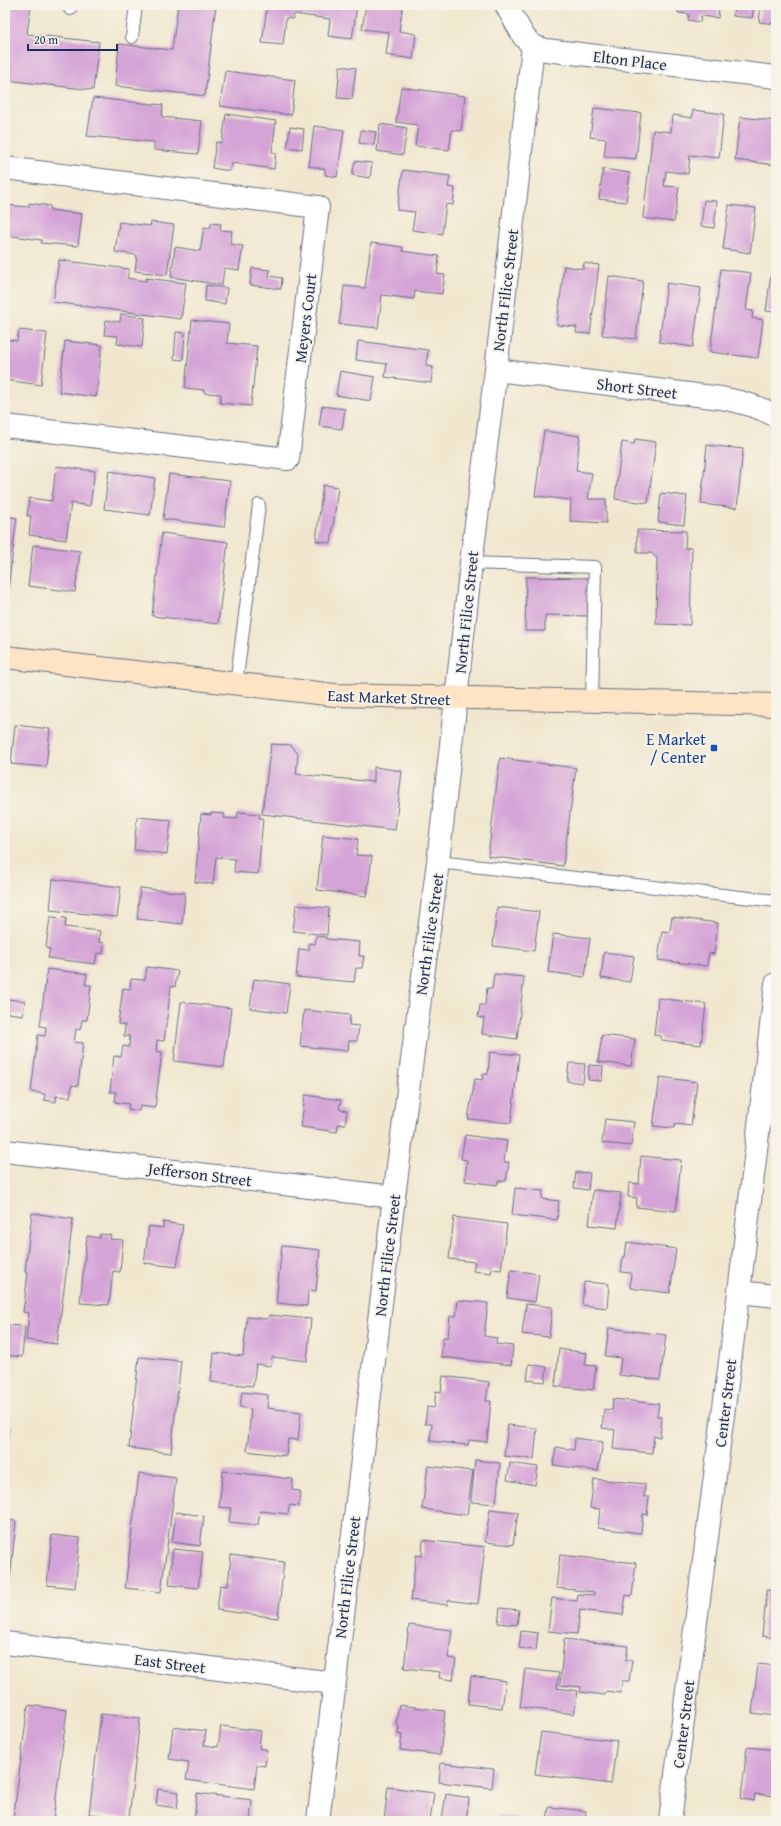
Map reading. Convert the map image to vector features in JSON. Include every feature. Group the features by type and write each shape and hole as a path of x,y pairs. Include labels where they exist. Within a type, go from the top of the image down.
{"main road":[{"name":"East Market Street","path":"5,657 335,696 776,705"}],"street":[{"path":"506,5 524,36 533,46"},
{"name":"Elton Place","path":"533,46 546,50 776,77"},
{"name":"North Filice Street","path":"318,1821 394,1197 438,862 471,563 496,370 533,46"},
{"name":"Meyers Court","path":"5,168 318,207 288,459 5,426"},
{"name":"Short Street","path":"496,370 745,402 776,416"},
{"name":"Center Street","path":"670,1821 739,1292 776,984"},
{"name":"Jefferson Street","path":"5,1151 394,1197"},
{"path":"739,1292 776,1296"},
{"name":"East Street","path":"5,1643 334,1683"}],"lane":[{"path":"132,37 136,5"},
{"path":"236,685 259,505"},
{"path":"471,563 595,566 592,702"},
{"path":"438,862 776,901"}],"building":[{"path":"5,5 31,5 27,34 99,42 93,90 5,80"},
{"path":"178,5 216,5 205,96 115,86 119,44 172,50"},
{"path":"267,5 357,6 352,39 328,36 330,19 294,14 293,19 286,18 283,45 262,43"},
{"path":"366,5 403,5 399,31 416,34 413,59 386,55 389,32 362,29"},
{"path":"679,5 728,5 728,9 719,8 718,18 701,16 700,22 688,20 689,14 678,13"},
{"path":"734,5 754,5 752,18 733,16"},
{"path":"761,5 776,5 776,24 759,22"},
{"path":"340,66 356,68 352,99 337,98"},
{"path":"225,71 295,80 291,115 220,106"},
{"path":"401,87 465,96 461,131 452,130 449,150 415,146 418,125 396,122"},
{"path":"93,98 163,105 162,117 202,121 198,154 154,150 154,142 87,136"},
{"path":"594,108 641,113 636,159 604,156 606,139 590,137"},
{"path":"693,110 724,114 719,158 690,155 688,174 666,171 664,186 679,187 674,222 643,218 653,130 671,132 673,115 692,118"},
{"path":"226,114 276,121 272,152 276,153 274,169 232,163 230,171 212,168 216,142 222,143"},
{"path":"740,117 776,121 776,165 735,160"},
{"path":"380,124 407,128 403,155 377,151"},
{"path":"314,126 344,130 337,177 325,175 325,169 309,166"},
{"path":"290,127 304,129 302,149 287,147"},
{"path":"361,130 376,132 374,145 359,143"},
{"path":"355,161 372,163 370,178 352,175"},
{"path":"603,169 630,173 626,202 599,199"},
{"path":"403,170 450,176 448,187 455,188 453,205 446,204 442,234 412,230 415,212 397,210"},
{"path":"704,200 717,201 714,228 701,226"},
{"path":"29,203 50,206 50,210 82,214 78,246 41,243 42,240 5,235 5,205 29,207"},
{"path":"729,205 756,208 750,253 723,249"},
{"path":"119,222 150,226 151,222 174,225 167,275 135,271 137,255 115,252"},
{"path":"211,223 221,224 220,230 232,231 230,244 243,246 239,270 224,268 222,285 171,277 175,247 200,251 204,227 210,228"},
{"path":"371,243 403,247 402,251 439,256 437,274 445,275 442,294 415,291 414,299 382,295 378,328 339,324 344,286 365,288"},
{"path":"59,260 129,269 127,278 146,281 146,278 186,283 181,319 53,302"},
{"path":"584,263 599,265 590,334 576,333 577,327 557,325 564,266 583,269"},
{"path":"252,268 270,270 269,276 282,278 281,289 250,285"},
{"path":"721,269 751,273 746,310 753,311 752,318 763,320 758,358 710,352"},
{"path":"771,274 776,274 776,312 766,311"},
{"path":"609,276 643,281 636,339 602,335"},
{"path":"667,283 701,288 693,347 659,342"},
{"path":"206,285 227,288 225,304 205,301"},
{"path":"121,314 145,318 142,347 117,344 118,336 104,335 106,320 120,322"},
{"path":"192,320 229,324 227,343 257,346 251,406 220,403 221,394 204,393 204,390 185,388"},
{"path":"19,330 47,333 41,385 5,380 5,339 17,341"},
{"path":"176,332 185,333 183,360 174,359"},
{"path":"65,341 102,345 96,397 59,392"},
{"path":"358,341 428,350 426,366 433,367 431,383 385,377 387,364 356,360"},
{"path":"340,371 375,377 371,401 336,395"},
{"path":"322,406 345,409 342,429 319,426"},
{"path":"544,431 580,436 576,471 592,473 588,499 606,499 606,523 570,521 571,500 535,496"},
{"path":"635,439 656,442 648,503 615,499 622,442 634,444"},
{"path":"707,445 743,449 737,508 701,504"},
{"path":"56,466 95,471 90,506 71,503 66,540 29,535 31,516 27,516 29,498 52,501"},
{"path":"109,471 155,478 150,515 104,509"},
{"path":"169,474 230,481 224,527 163,519"},
{"path":"323,485 338,487 331,543 316,541"},
{"path":"661,493 687,496 684,525 658,522"},
{"path":"5,516 17,518 7,596 5,596"},
{"path":"637,530 686,531 685,548 692,548 690,625 656,624 657,558 651,553 637,553"},
{"path":"162,533 228,542 218,624 152,616"},
{"path":"33,545 80,551 75,592 28,586"},
{"path":"526,577 589,578 588,616 545,615 545,631 525,631"},
{"path":"15,725 50,729 46,767 11,764"},
{"path":"271,744 291,745 298,754 296,774 374,782 374,767 402,771 395,830 262,814"},
{"path":"500,758 576,768 563,866 488,856"},
{"path":"238,812 260,814 259,818 263,818 258,874 234,872 235,859 216,857 213,884 195,882 201,814 225,814 224,818 237,819"},
{"path":"137,817 171,820 167,854 134,850"},
{"path":"323,835 358,839 356,855 372,856 367,896 317,890"},
{"path":"53,879 121,887 117,917 50,910"},
{"path":"140,888 185,893 182,924 137,919"},
{"path":"296,905 329,908 327,935 293,931"},
{"path":"497,907 539,912 534,951 493,946"},
{"path":"50,917 66,918 65,927 100,931 99,942 104,943 103,954 97,953 95,964 48,958 50,949 46,948"},
{"path":"672,917 718,923 714,954 709,953 707,966 658,960 662,931 670,932"},
{"path":"553,934 590,938 585,977 548,972"},
{"path":"316,936 326,937 326,939 360,942 359,956 364,956 362,968 356,968 354,982 296,977 299,949 309,950 309,943 315,944"},
{"path":"604,952 634,956 630,982 601,978"},
{"path":"147,967 178,971 175,987 171,986 164,1041 157,1040 156,1051 162,1052 155,1108 140,1106 139,1111 128,1109 129,1104 115,1102 116,1092 110,1092 114,1056 121,1057 123,1046 129,1047 130,1036 124,1036 125,1025 118,1024 123,988 130,989 131,979 145,980"},
{"path":"47,969 87,974 85,985 91,985 87,1020 82,1020 80,1030 76,1029 74,1042 83,1043 78,1086 72,1085 70,1097 56,1096 56,1102 44,1100 45,1094 31,1092 38,1035 45,1036 46,1027 40,1026"},
{"path":"494,974 524,977 517,1039 482,1034 484,1018 478,1017 480,1005 485,1005 487,988 492,989"},
{"path":"254,979 290,984 286,1013 250,1008"},
{"path":"658,998 706,1004 701,1045 661,1040 661,1036 654,1035"},
{"path":"8,999 25,1001 23,1015 7,1013"},
{"path":"181,1002 231,1008 224,1067 174,1061"},
{"path":"304,1010 350,1015 349,1025 359,1026 357,1041 349,1041 348,1051 300,1046"},
{"path":"602,1035 635,1039 631,1066 598,1062"},
{"path":"490,1052 519,1055 511,1123 468,1119 475,1079 482,1080 483,1074 488,1074"},
{"path":"569,1063 585,1064 583,1083 567,1081"},
{"path":"589,1065 603,1066 602,1081 588,1080"},
{"path":"660,1077 697,1082 691,1126 675,1124 674,1128 653,1126"},
{"path":"305,1095 341,1100 339,1109 347,1111 345,1125 338,1124 337,1132 301,1127"},
{"path":"605,1119 634,1122 631,1146 602,1143"},
{"path":"465,1135 507,1141 504,1162 509,1162 506,1181 498,1181 497,1185 465,1181 467,1160 461,1159"},
{"path":"641,1156 681,1160 676,1211 636,1207 637,1198 628,1197 629,1183 639,1184"},
{"path":"576,1172 590,1173 588,1190 574,1188"},
{"path":"515,1188 543,1191 542,1199 559,1201 557,1220 512,1215"},
{"path":"593,1190 621,1193 617,1228 589,1225"},
{"path":"32,1213 73,1219 57,1344 26,1340 29,1313 23,1312 28,1273 25,1272"},
{"path":"454,1217 507,1224 501,1270 492,1269 491,1273 473,1271 475,1262 449,1259"},
{"path":"163,1222 183,1225 177,1267 144,1263 149,1226 163,1228"},
{"path":"100,1234 111,1235 110,1239 123,1240 120,1272 113,1271 109,1305 80,1303 87,1236 100,1238"},
{"path":"627,1242 676,1249 670,1293 630,1288 631,1273 621,1272"},
{"path":"282,1246 320,1250 316,1291 308,1290 307,1306 276,1303"},
{"path":"511,1270 539,1274 535,1302 507,1298"},
{"path":"584,1282 609,1284 607,1308 582,1305"},
{"path":"458,1300 488,1303 484,1336 497,1338 496,1344 513,1346 511,1365 441,1357 443,1337 448,1337 450,1316 456,1316"},
{"path":"526,1304 552,1307 549,1337 522,1334"},
{"path":"269,1315 311,1319 307,1361 272,1357 271,1366 256,1364 253,1386 211,1382 214,1353 243,1356 247,1317 268,1319"},
{"path":"5,1325 25,1326 22,1357 5,1355"},
{"path":"609,1328 666,1335 660,1380 619,1375 621,1358 605,1356"},
{"path":"559,1349 587,1353 585,1365 596,1366 593,1390 555,1386"},
{"path":"139,1357 181,1361 171,1453 129,1448"},
{"path":"529,1364 547,1367 545,1382 527,1380"},
{"path":"443,1376 489,1382 486,1401 491,1401 487,1442 469,1440 468,1445 430,1441 432,1424 425,1424 427,1407 434,1408 436,1391 441,1392"},
{"path":"242,1392 268,1395 267,1408 301,1412 298,1440 288,1439 286,1456 247,1451 251,1409 240,1407"},
{"path":"613,1399 659,1404 657,1416 662,1417 660,1437 654,1436 652,1453 613,1449 615,1430 602,1428 604,1409 612,1410"},
{"path":"508,1425 537,1428 534,1459 504,1456"},
{"path":"5,1428 9,1428 6,1453 5,1453"},
{"path":"575,1438 603,1442 598,1471 553,1465 556,1447 574,1450"},
{"path":"475,1460 500,1463 496,1504 471,1502"},
{"path":"510,1463 538,1467 535,1485 507,1480"},
{"path":"428,1466 473,1471 467,1515 422,1509"},
{"path":"223,1471 293,1479 292,1490 300,1491 299,1506 289,1505 288,1514 260,1511 258,1525 229,1522 231,1508 219,1507"},
{"path":"139,1473 176,1478 161,1592 125,1588"},
{"path":"594,1479 645,1484 644,1497 649,1497 647,1515 643,1514 641,1533 598,1528 600,1509 590,1508"},
{"path":"490,1509 518,1512 513,1545 485,1542"},
{"path":"176,1512 204,1516 200,1546 172,1542"},
{"path":"5,1520 16,1521 10,1579 5,1579"},
{"path":"52,1535 80,1538 75,1588 47,1585"},
{"path":"423,1540 485,1547 478,1604 448,1600 448,1605 411,1600 416,1555 422,1556"},
{"path":"173,1549 203,1552 198,1588 169,1585"},
{"path":"231,1555 284,1562 278,1618 217,1610 220,1585 228,1586"},
{"path":"560,1555 636,1563 632,1596 626,1595 623,1615 580,1610 577,1634 548,1631 552,1598 577,1601 578,1594 594,1595 594,1592 556,1588"},
{"path":"767,1590 776,1591 776,1638 762,1636"},
{"path":"500,1608 519,1610 517,1625 498,1623"},
{"path":"409,1625 452,1630 448,1658 456,1659 453,1680 439,1678 440,1672 404,1668"},
{"path":"521,1631 538,1633 536,1650 519,1648"},
{"path":"564,1639 628,1646 626,1660 632,1660 629,1681 622,1681 621,1693 606,1691 605,1695 580,1692 581,1687 560,1685"},
{"path":"758,1664 776,1666 776,1739 772,1738 775,1716 752,1713"},
{"path":"525,1669 559,1673 557,1688 578,1691 574,1714 520,1707"},
{"path":"471,1676 506,1681 502,1708 468,1704"},
{"path":"28,1705 67,1710 53,1821 13,1821"},
{"path":"399,1705 445,1711 440,1755 400,1750 402,1735 398,1734 399,1726 396,1725"},
{"path":"101,1714 140,1718 129,1818 89,1814"},
{"path":"221,1726 261,1731 259,1748 267,1750 265,1766 257,1765 254,1789 186,1780 189,1762 169,1759 173,1727 206,1731 204,1745 218,1747"},
{"path":"541,1732 617,1741 611,1784 535,1774"},
{"path":"747,1747 776,1750 776,1796 755,1794 754,1801 741,1799"},
{"path":"441,1763 494,1769 492,1788 439,1782"},
{"path":"388,1787 434,1793 430,1821 384,1821"},
{"path":"158,1789 179,1792 177,1808 156,1805"},
{"path":"197,1793 252,1800 250,1821 194,1821"},
{"path":"446,1794 469,1798 466,1821 442,1819"},
{"path":"549,1807 586,1811 585,1821 547,1821"},
{"path":"498,1815 525,1819 524,1821 498,1821"}],"place":[{"name":"E Market / Center","path":"714,748"}]}
